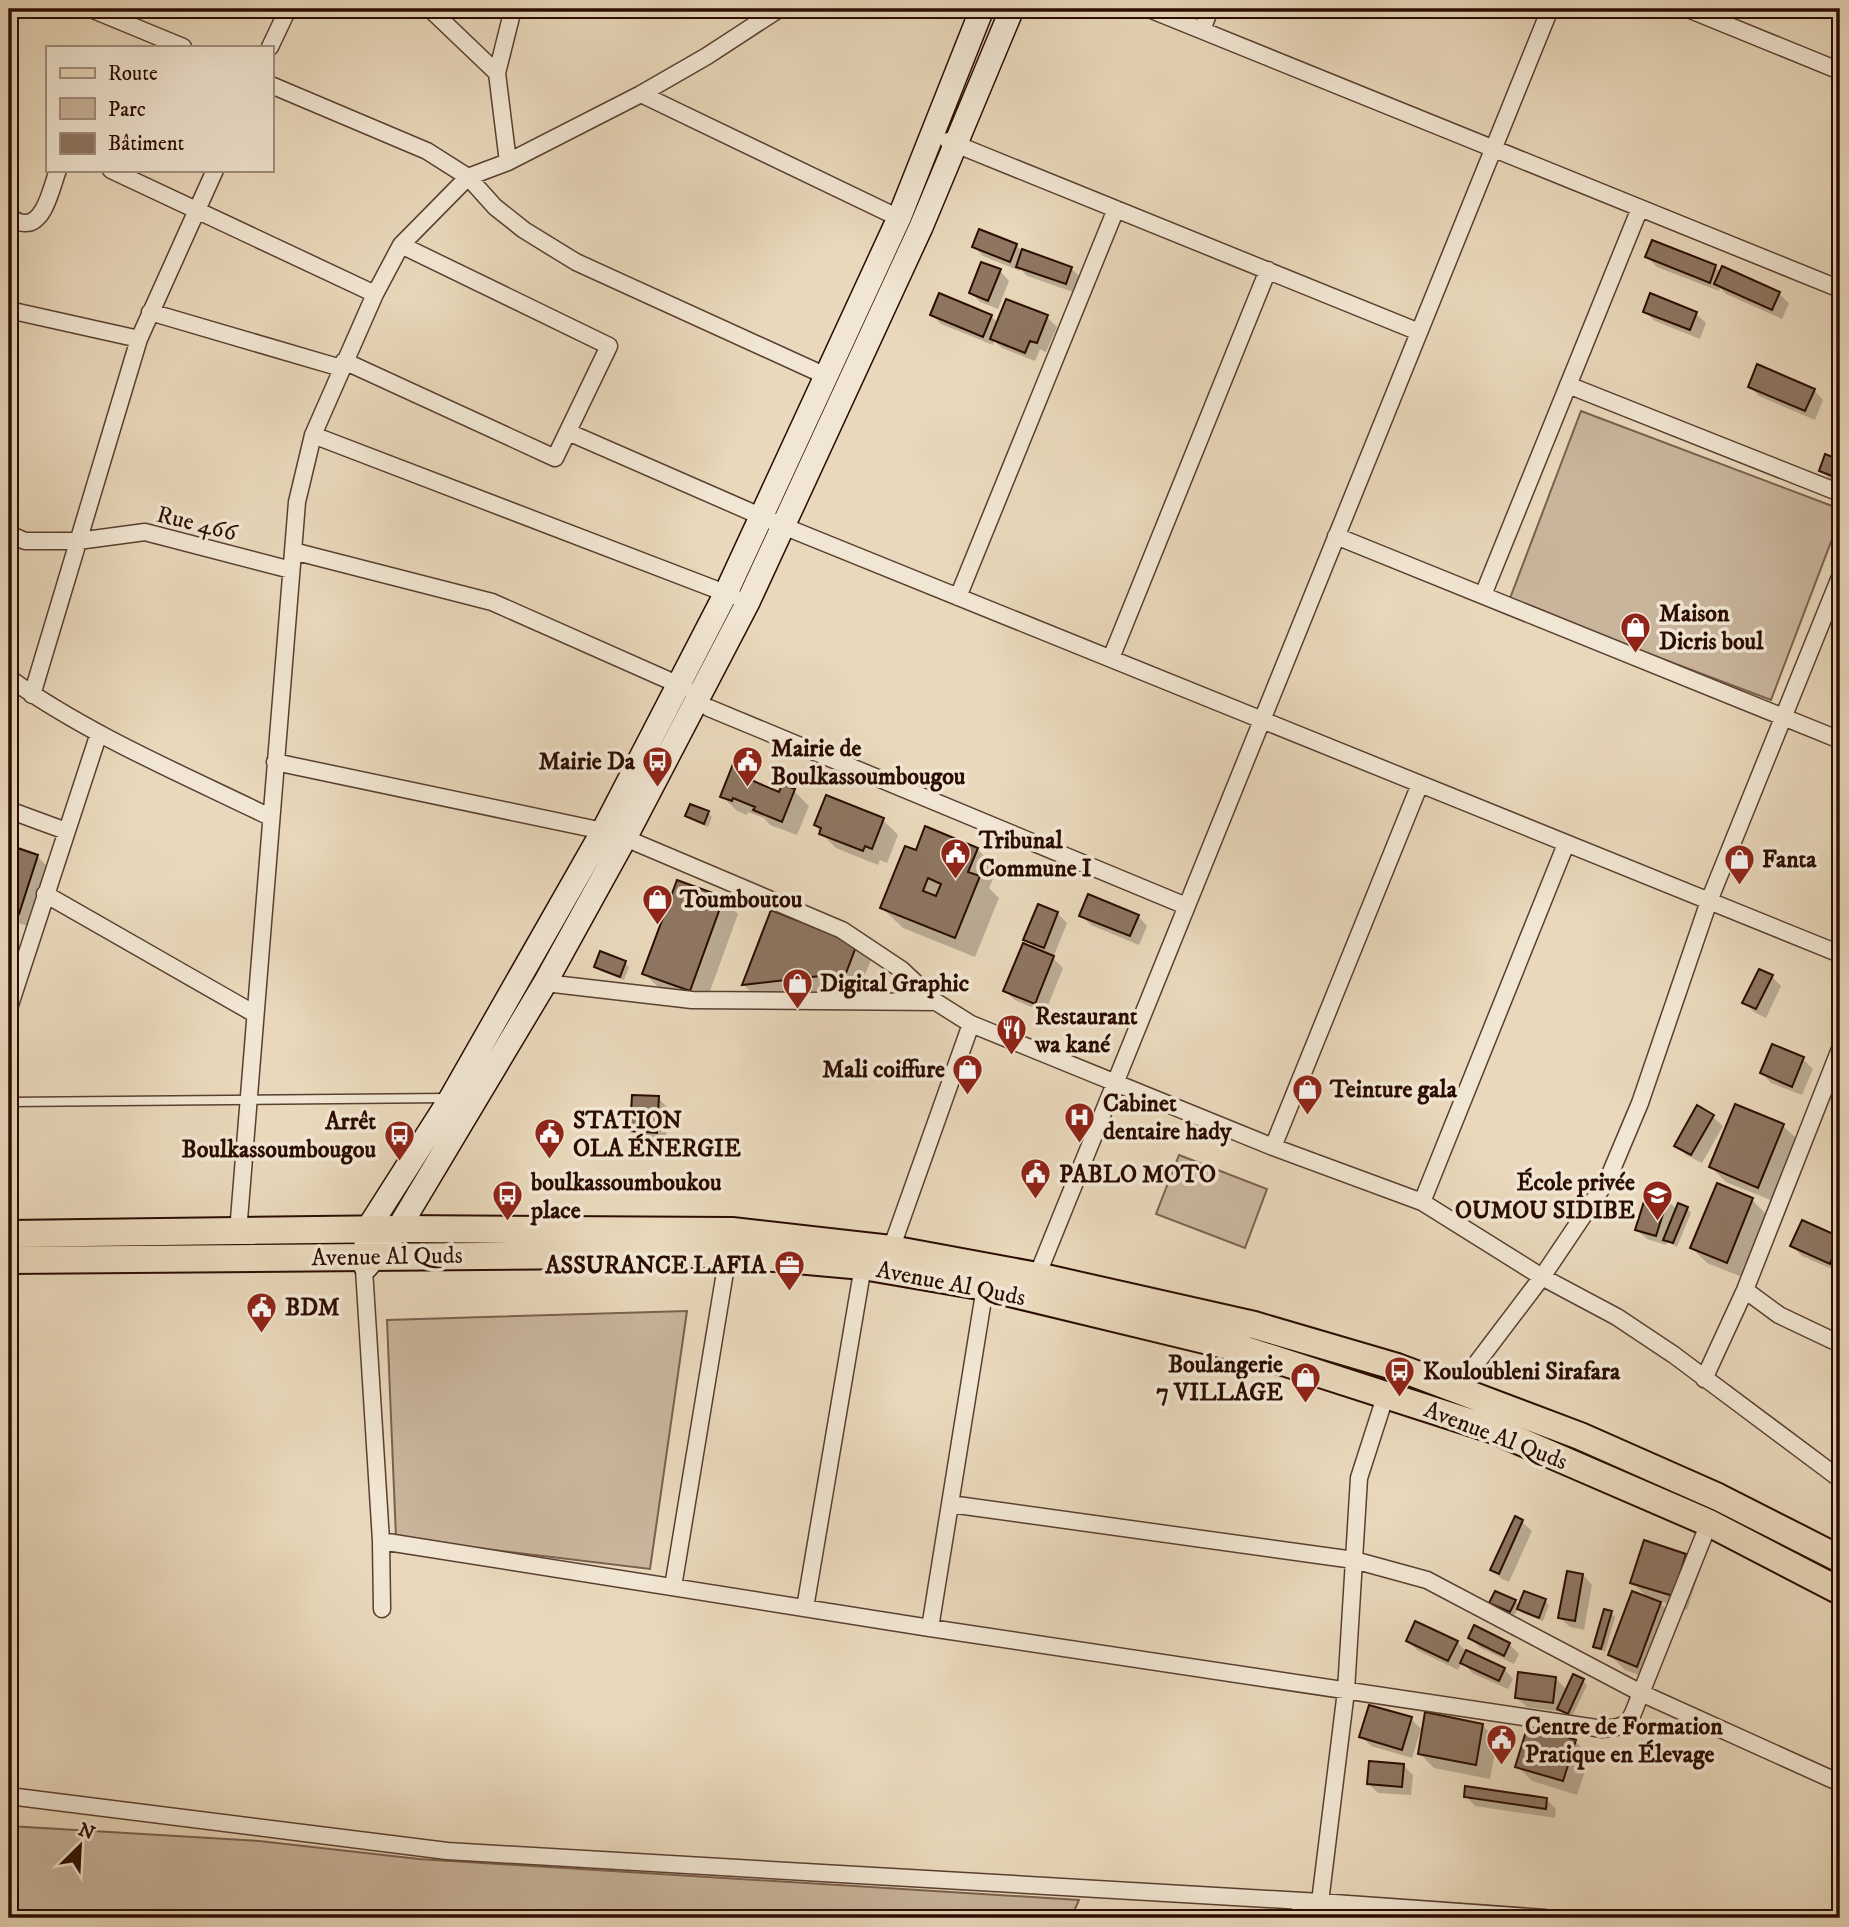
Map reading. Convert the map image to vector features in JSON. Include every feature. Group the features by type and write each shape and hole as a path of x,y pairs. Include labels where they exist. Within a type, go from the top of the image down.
{"main road":[{"path":"368,1261 398,1229 545,983 614,834 678,685 726,593 899,218 982,9"},
{"path":"368,1261 367,1230 614,834 704,701 957,144 1012,9"},
{"name":"Avenue Al Quds","path":"9,1234 398,1229 732,1231 891,1249 1037,1276 1254,1325 1397,1367 1580,1436 1718,1497 1840,1559"},
{"name":"Avenue Al Quds","path":"9,1260 368,1261 728,1254 863,1266 985,1287 1246,1350 1494,1430 1709,1523 1840,1591"}],"street":[{"path":"91,9 181,46"},
{"path":"270,46 288,9"},
{"path":"430,9 497,74"},
{"path":"508,162 497,74 513,9"},
{"path":"753,26 758,9"},
{"path":"238,1231 297,502 313,435 342,365 401,245 468,177 508,162 641,94 707,56 779,9"},
{"path":"1149,9 1840,289"},
{"path":"1202,30 1210,9"},
{"path":"1037,1276 1550,9"},
{"path":"1688,9 1724,16 1840,71"},
{"path":"273,86 427,150 468,177 495,207 524,230 576,262 826,376"},
{"path":"641,94 899,218"},
{"path":"933,134 1419,332"},
{"path":"9,217 23,223 33,222 41,215 57,172"},
{"path":"115,172 375,294"},
{"path":"32,695 139,339 214,172"},
{"path":"1483,595 1640,208"},
{"path":"958,597 1116,209"},
{"path":"150,312 342,365 555,458 609,346 401,245"},
{"path":"1111,659 1268,270"},
{"path":"9,310 139,339"},
{"path":"1568,385 1840,493"},
{"path":"568,432 761,517 1840,954"},
{"path":"313,435 748,602"},
{"name":"Rue 466","path":"9,534 25,541 78,541 145,532 291,570"},
{"path":"1336,536 1840,740"},
{"path":"293,551 492,602 678,685 704,701 1186,906"},
{"path":"1457,1389 1542,1277 1608,1179 1640,1102 1709,901 1840,577"},
{"path":"9,678 32,695 99,733 270,817"},
{"path":"9,1008 99,733"},
{"path":"275,762 614,834 842,930 902,970 936,1002 971,1024 1273,1147 1422,1202 1542,1277 1617,1317 1674,1355 1840,1479"},
{"path":"1273,1147 1420,784"},
{"path":"9,810 66,831"},
{"path":"1422,1202 1566,844"},
{"path":"45,894 255,1014"},
{"path":"545,983 692,1000 936,1002"},
{"path":"891,1249 971,1024"},
{"path":"1704,1379 1745,1290 1840,1049"},
{"path":"673,1587 728,1254"},
{"path":"368,1261 382,1609"},
{"path":"805,1608 863,1266"},
{"path":"930,1628 985,1287"},
{"path":"1745,1290 1779,1315 1840,1344"},
{"path":"1320,1902 1346,1691 1359,1478 1386,1394"},
{"path":"950,1504 1354,1560 1427,1580 1641,1693 1840,1783"},
{"path":"381,1541 930,1628 1603,1729 1621,1728 1630,1720 1709,1523"},
{"path":"9,1796 447,1851 1297,1900 1538,1918"}],"lane":[{"path":"9,1102 478,1098"},
{"path":"1295,1918 1297,1900"}],"green space":[{"path":"1581,411 1840,509 1840,518 1771,700 1509,601"},
{"path":"1179,1155 1267,1189 1245,1248 1156,1214"},
{"path":"687,1311 650,1569 396,1538 387,1320"},
{"path":"9,1826 259,1841 419,1859 1079,1900 1071,1918 9,1918"}],"building":[{"path":"979,229 1017,244 1010,262 972,247"},
{"path":"1652,240 1716,265 1710,283 1645,257"},
{"path":"1022,249 1072,267 1066,284 1016,267"},
{"path":"981,262 1001,269 988,301 969,293"},
{"path":"1722,266 1780,292 1772,310 1714,284"},
{"path":"939,293 992,315 983,337 930,315"},
{"path":"1650,293 1697,312 1690,330 1643,312"},
{"path":"1006,299 1048,315 1037,343 1030,341 1025,353 990,339"},
{"path":"1757,364 1815,389 1805,411 1748,387"},
{"path":"1825,454 1840,460 1840,479 1819,471"},
{"path":"733,764 747,770 744,777 779,792 782,784 795,789 782,822 733,798 732,801 720,797"},
{"path":"826,795 884,818 872,849 865,846 863,851 819,834 821,828 814,825"},
{"path":"690,804 709,811 704,824 685,816"},
{"name":"Tribunal Commune I","path":"925,826 978,848 968,872 980,876 955,938 880,908 905,846 916,850","holes":["928,878 941,884 936,896 923,891"]},
{"path":"9,845 38,855 19,914 9,911"},
{"path":"677,880 724,897 690,991 642,974"},
{"path":"1088,894 1139,915 1130,936 1079,916"},
{"path":"1038,904 1058,912 1044,948 1023,940"},
{"path":"771,910 857,944 846,973 742,985"},
{"path":"1023,943 1054,956 1035,1004 1003,991"},
{"path":"600,951 626,961 620,977 594,967"},
{"path":"1759,969 1773,975 1756,1009 1742,1003"},
{"path":"1772,1044 1804,1057 1792,1087 1760,1073"},
{"path":"632,1095 659,1096 657,1133 630,1131"},
{"path":"1735,1104 1784,1124 1758,1188 1709,1167"},
{"path":"1697,1105 1714,1115 1691,1155 1674,1146"},
{"path":"1717,1183 1753,1198 1727,1263 1690,1248"},
{"path":"1647,1192 1668,1198 1656,1236 1635,1230"},
{"path":"1678,1203 1688,1207 1673,1243 1663,1240"},
{"path":"1802,1220 1840,1237 1830,1264 1790,1246"},
{"path":"1515,1516 1523,1520 1499,1574 1490,1570"},
{"path":"1644,1540 1686,1554 1673,1596 1630,1583"},
{"path":"1567,1571 1583,1574 1575,1621 1558,1618"},
{"path":"1495,1591 1516,1600 1510,1612 1489,1603"},
{"path":"1524,1591 1546,1599 1539,1618 1517,1609"},
{"path":"1632,1591 1661,1602 1637,1667 1608,1655"},
{"path":"1604,1609 1612,1611 1601,1649 1593,1647"},
{"path":"1415,1621 1458,1641 1448,1661 1406,1641"},
{"path":"1474,1625 1510,1643 1504,1656 1468,1638"},
{"path":"1466,1650 1505,1668 1499,1681 1460,1663"},
{"path":"1518,1672 1556,1677 1553,1703 1515,1698"},
{"path":"1573,1674 1584,1679 1568,1714 1557,1709"},
{"path":"1369,1705 1412,1717 1402,1750 1359,1737"},
{"path":"1425,1712 1483,1724 1476,1765 1418,1754"},
{"path":"1528,1725 1576,1740 1563,1781 1515,1767"},
{"path":"1369,1761 1404,1764 1402,1787 1367,1784"},
{"path":"1465,1786 1547,1798 1546,1809 1464,1797"}],"place":[{"name":"Maison Dicris boul","path":"1636,654"},
{"name":"Mairie Da","path":"658,788"},
{"name":"Mairie de Boulkassoumbougou","path":"748,789"},
{"name":"Tribunal Commune I","path":"956,881"},
{"name":"Fanta","path":"1739,886"},
{"name":"Toumboutou","path":"657,926"},
{"name":"Digital Graphic","path":"797,1010"},
{"name":"Restaurant wa kané","path":"1012,1057"},
{"name":"Mali coiffure","path":"968,1096"},
{"name":"Teinture gala","path":"1307,1116"},
{"name":"Cabinet dentaire hady","path":"1080,1144"},
{"name":"STATION OLA ÉNERGIE","path":"550,1161"},
{"name":"Arrêt Boulkassoumbougou","path":"399,1162"},
{"name":"PABLO MOTO","path":"1036,1201"},
{"name":"boulkassoumboukou place","path":"508,1223"},
{"name":"École privée OUMOU SIDIBE","path":"1658,1223"},
{"name":"ASSURANCE LAFIA","path":"789,1292"},
{"name":"BDM","path":"262,1334"},
{"name":"Kouloubleni Sirafara","path":"1400,1398"},
{"name":"Boulangerie 7 VILLAGE","path":"1306,1405"},
{"name":"Centre de Formation Pratique en Élevage","path":"1502,1767"}]}
